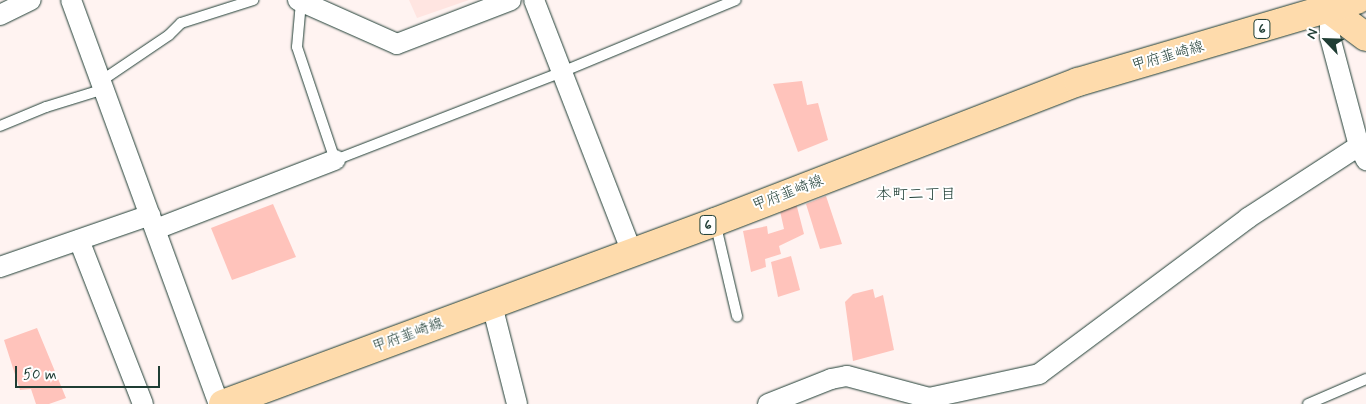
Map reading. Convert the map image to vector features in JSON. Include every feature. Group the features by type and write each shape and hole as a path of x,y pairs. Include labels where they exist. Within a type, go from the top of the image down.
{"main road":[{"name":"甲府韮崎線","path":"226,403 715,222 1078,82 1330,10 1358,0"},
{"path":"1330,10 1366,38"}],"street":[{"path":"0,15 30,0"},
{"path":"71,0 153,222 226,403"},
{"path":"300,1 398,44 512,0"},
{"path":"534,0 632,253"},
{"path":"768,404 830,379 847,376 929,398 945,397 1039,374 1248,218 1363,153 1330,37 1330,10"},
{"path":"0,266 79,240 153,222 335,160"},
{"path":"79,240 142,404"},
{"path":"492,305 517,404"}],"lane":[{"path":"0,126 103,85 170,35 181,22 253,0"},
{"path":"300,1 297,47 335,160 562,72 736,0"},
{"path":"715,222 737,316"},
{"path":"1308,404 1366,379"}],"shaded area":[{"path":"409,0 469,0 417,18"}],"building":[{"path":"802,81 807,105 818,103 828,140 798,152 773,84"},
{"path":"826,196 842,244 820,249 806,204"},
{"path":"796,203 804,234 779,246 781,254 765,259 766,267 751,272 743,231 767,226 768,234 784,229 780,211"},
{"path":"273,204 296,257 232,280 211,228"},
{"path":"791,256 800,290 778,297 771,262"},
{"path":"873,289 875,298 883,295 894,350 853,361 845,302 853,294"},
{"path":"37,328 66,398 49,404 36,404 31,389 20,390 4,340"}],"district":[{"name":"本町二丁目","path":"916,195"}]}
